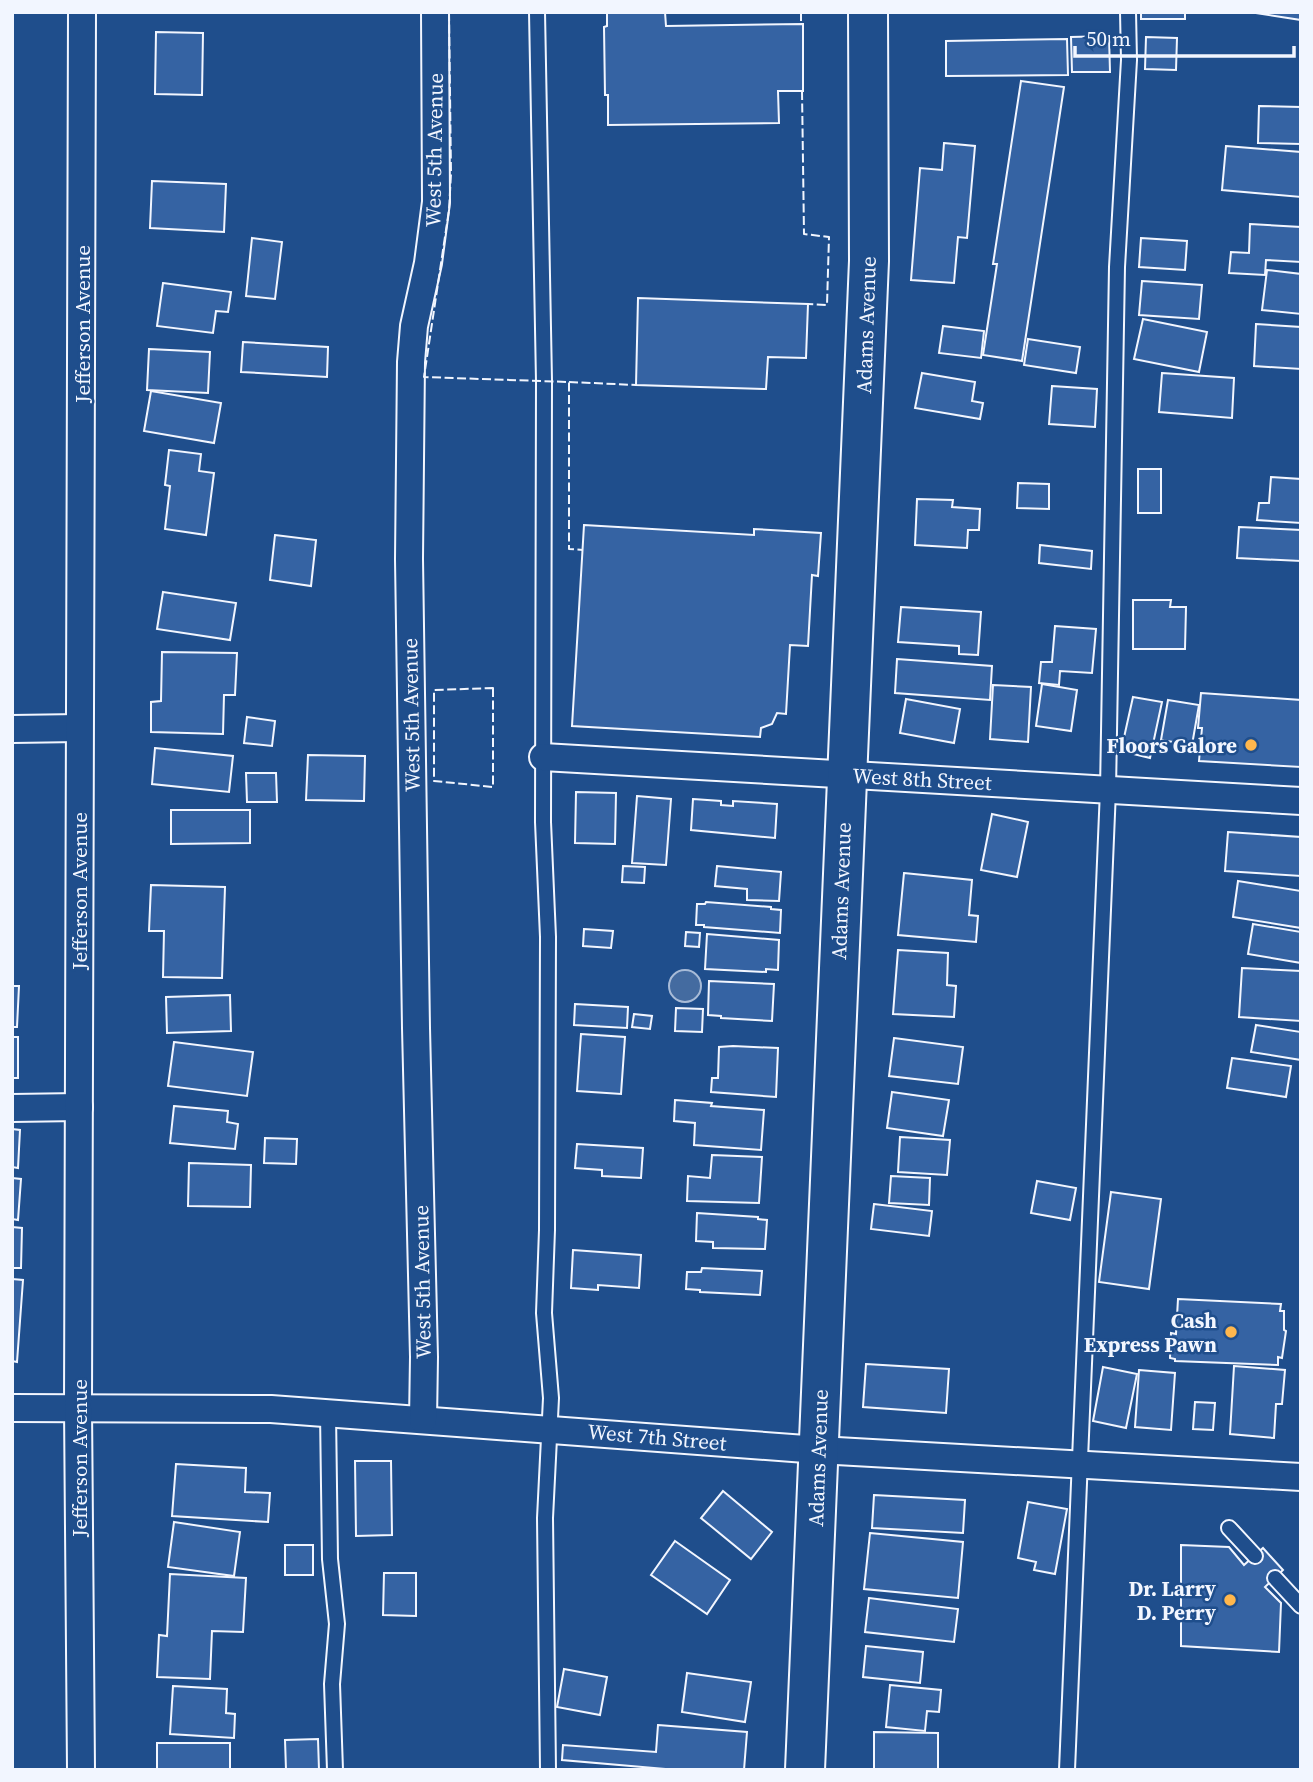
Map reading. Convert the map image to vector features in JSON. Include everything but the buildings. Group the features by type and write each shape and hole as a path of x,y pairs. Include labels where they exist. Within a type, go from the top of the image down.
{"main road":[{"name":"Adams Avenue","path":"805,1770 869,261 867,12"}],"street":[{"name":"Jefferson Avenue","path":"81,1770 78,1408 82,12"},
{"name":"West 5th Avenue","path":"423,1420 409,559 411,362 414,326 428,263 436,202 435,12"},
{"path":"12,729 79,728"},
{"name":"West 8th Street","path":"543,757 1301,801"},
{"path":"12,1108 79,1107"},
{"name":"West 7th Street","path":"12,1408 271,1409 819,1450 1301,1477"}],"lane":[{"path":"537,12 544,381 543,757 548,950 544,1312 551,1398 545,1518 548,1770"},
{"path":"1067,1770 1108,790 1117,267 1129,60 1128,12"},
{"path":"328,1413 330,1559 337,1624 332,1684 335,1770"},
{"path":"1229,1528 1255,1556"},
{"path":"1275,1578 1301,1606"}],"water":[{"path":"685,970 697,974 701,986 697,998 685,1002 673,998 669,986 673,974"}],"fence":[{"path":"449,12 449,210 424,377 569,382 569,549 583,550"},
{"path":"801,12 801,24"},
{"path":"802,91 804,234 829,237 827,305 808,304"},
{"path":"569,382 636,385"},
{"path":"493,688 493,787 434,781 434,690 493,688"}],"place":[{"name":"Floors Galore","path":"1251,745"},
{"name":"Cash Express Pawn","path":"1231,1332"},
{"name":"Dr. Larry D. Perry","path":"1230,1600"}]}
